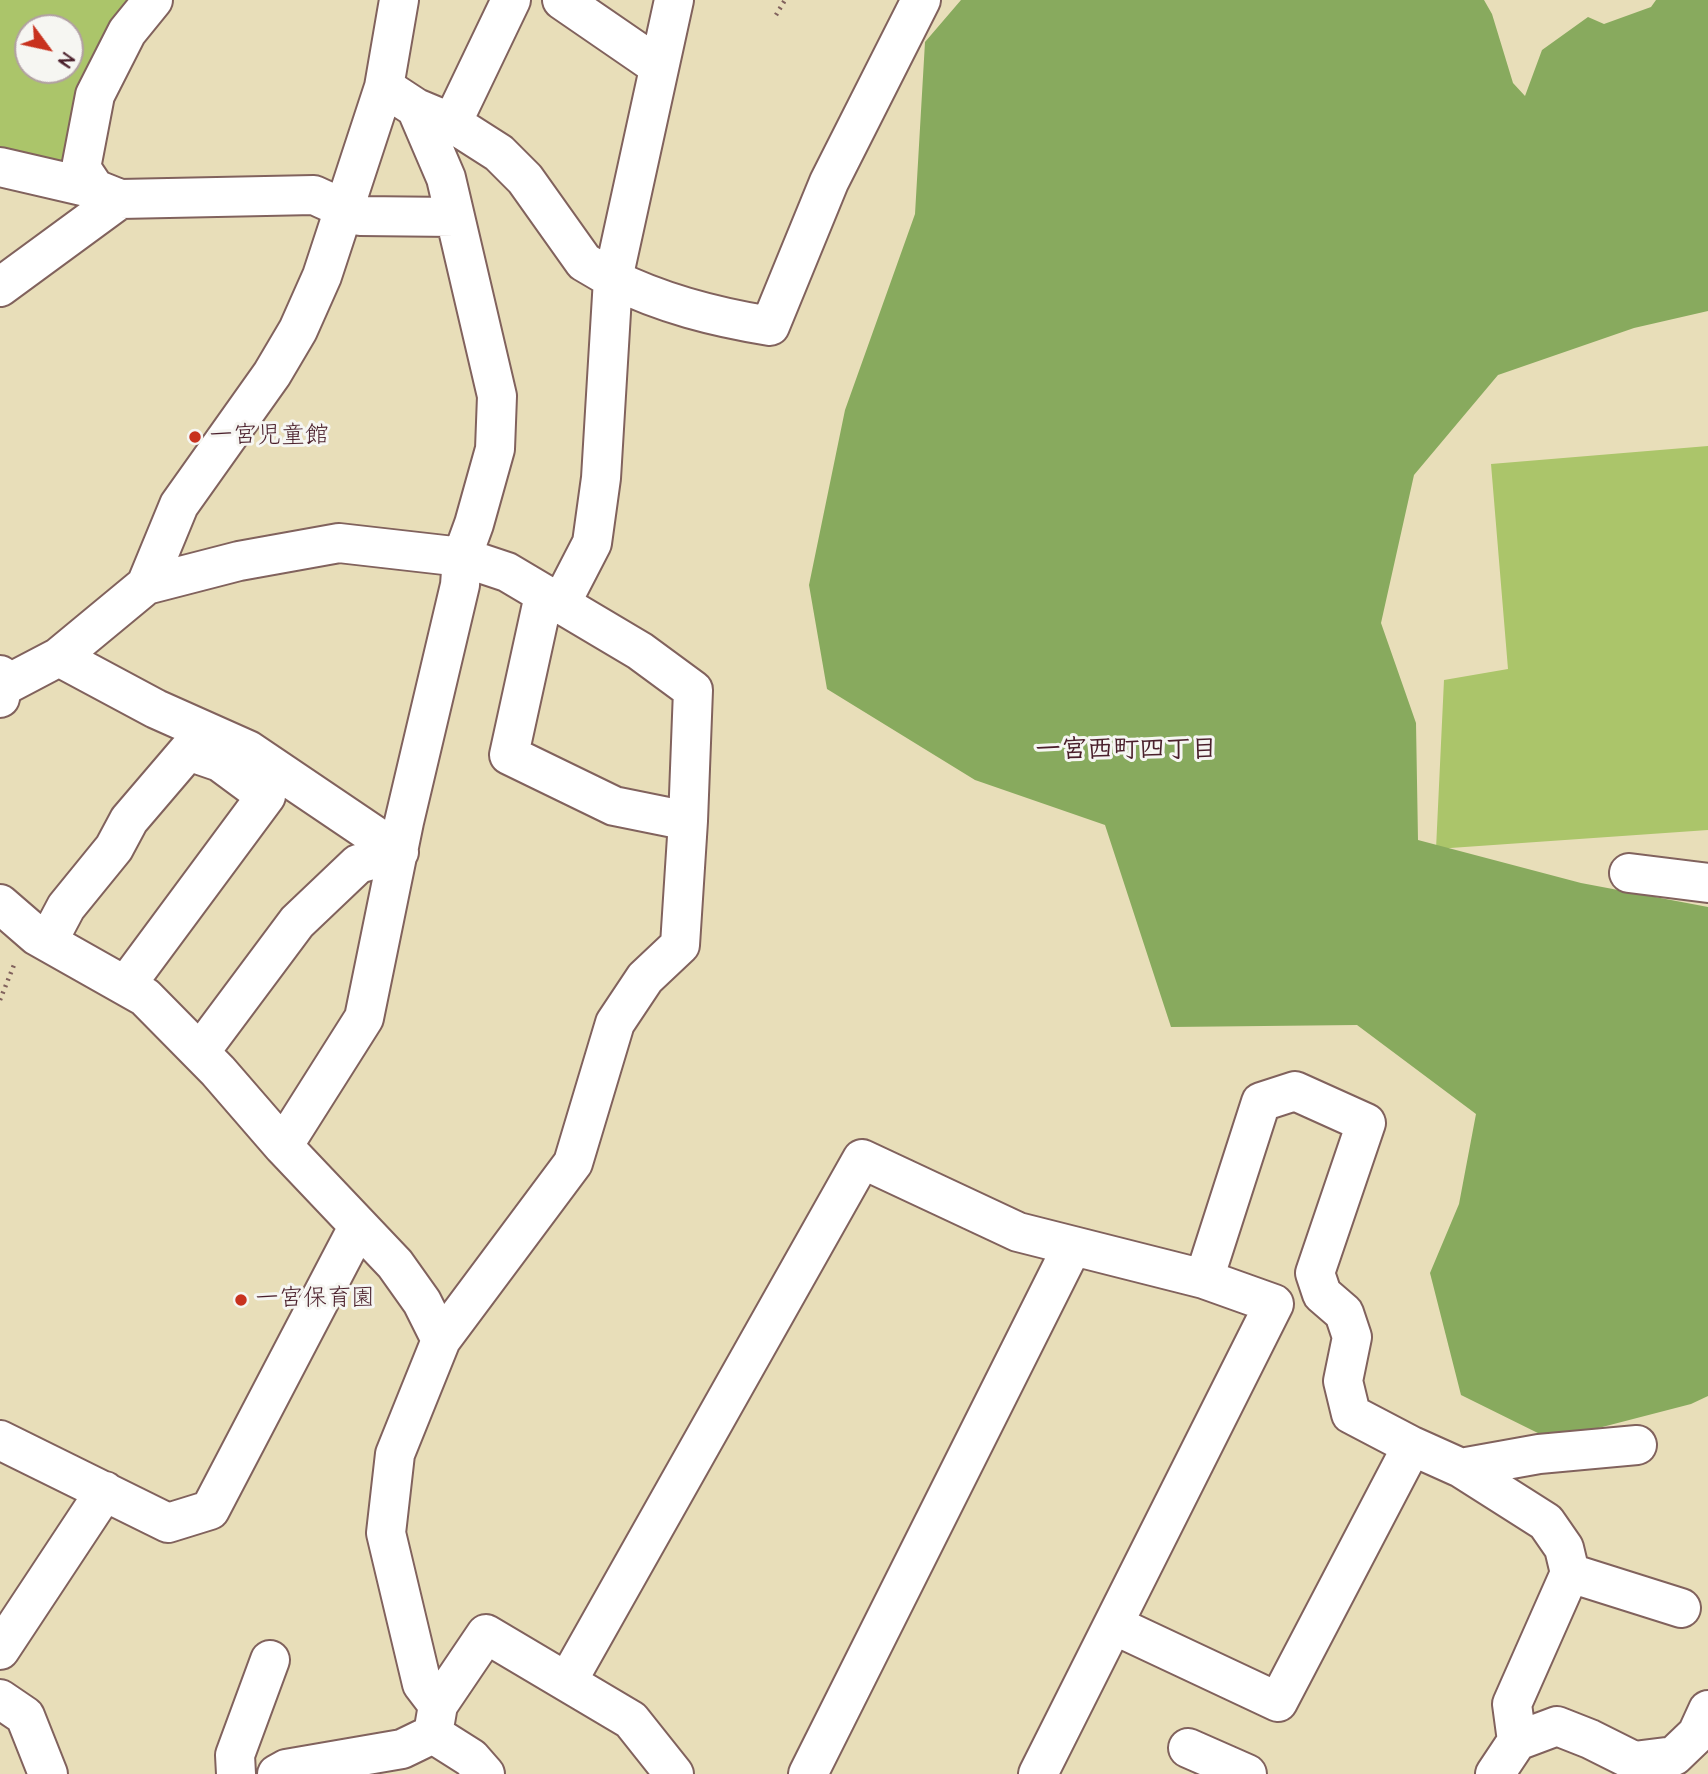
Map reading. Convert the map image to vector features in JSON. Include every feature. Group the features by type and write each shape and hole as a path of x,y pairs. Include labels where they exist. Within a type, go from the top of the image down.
{"street":[{"path":"107,194 81,168 95,95 127,32 153,0"},
{"path":"146,585 179,505 271,374 298,330 323,276 384,87 399,0"},
{"path":"452,123 511,0"},
{"path":"562,0 658,66"},
{"path":"674,0 613,279 601,478 592,543 552,600 509,755 614,806 688,821"},
{"path":"384,87 415,108 452,123 499,153 525,179 584,262 639,292 711,316 770,326 829,182 921,0"},
{"path":"283,1146 364,1018 385,856 404,822 460,585 462,558 495,449 497,396 456,217 446,178 415,108"},
{"path":"0,167 107,194 314,195 360,216 456,217"},
{"path":"0,288 107,194"},
{"path":"1,686 59,657 146,585 239,561 340,543 462,558 507,572 640,651 693,690 680,946 645,978 615,1023 573,1163 441,1340 395,1454 386,1533 422,1684 435,1720 485,1774"},
{"path":"59,657 156,709 248,750 385,856"},
{"path":"48,941 66,908 114,848 129,820 188,751 220,762 266,796 279,796 385,856"},
{"path":"126,985 266,796"},
{"path":"297,922 295,905 330,858 328,850"},
{"path":"200,1052 297,922 358,864 385,856"},
{"path":"1629,873 1708,883"},
{"path":"0,904 37,936 145,996 200,1052 358,1227 396,1264 422,1302 441,1340"},
{"path":"1204,1279 1261,1102 1295,1091 1366,1123 1315,1273 1322,1294 1344,1313 1352,1337 1343,1381 1352,1414 1412,1447 1461,1468 1546,1522 1563,1548 1570,1573 1512,1704 1517,1741"},
{"path":"567,1682 862,1159 1018,1232 1204,1279 1274,1304 1038,1774"},
{"path":"0,1440 168,1523 211,1510 358,1227"},
{"path":"808,1774 1072,1247"},
{"path":"1461,1468 1539,1454 1637,1445"},
{"path":"1114,1625 1278,1702 1412,1447"},
{"path":"0,1650 105,1491"},
{"path":"1570,1573 1681,1608"},
{"path":"277,1774 286,1769 402,1749 435,1720 486,1634 631,1720 674,1774"},
{"path":"236,1774 235,1755 270,1660"},
{"path":"0,1699 25,1716 48,1774"},
{"path":"1495,1774 1517,1741 1557,1726 1634,1760 1674,1756 1697,1734 1708,1710"},
{"path":"1188,1748 1247,1774"}],"path":[{"path":"776,15 785,0"}],"green space":[{"path":"0,0 136,0 74,156 57,169 0,153"},
{"path":"961,0 1484,0 1492,14 1513,83 1525,96 1542,50 1588,17 1604,24 1651,7 1656,0 1708,0 1708,311 1634,328 1498,375 1414,475 1381,623 1416,723 1418,840 1581,883 1708,907 1708,1396 1691,1404 1552,1440 1461,1395 1430,1273 1459,1204 1476,1114 1357,1025 1171,1027 1105,825 975,780 827,689 809,585 845,410 915,214 925,42"},
{"path":"1708,446 1708,830 1436,849 1444,680 1508,669 1491,464"}],"place":[{"name":"一宮児童館","path":"195,437"},
{"name":"一宮保育園","path":"241,1300"}],"district":[{"name":"一宮西町四丁目","path":"1126,752"}]}
